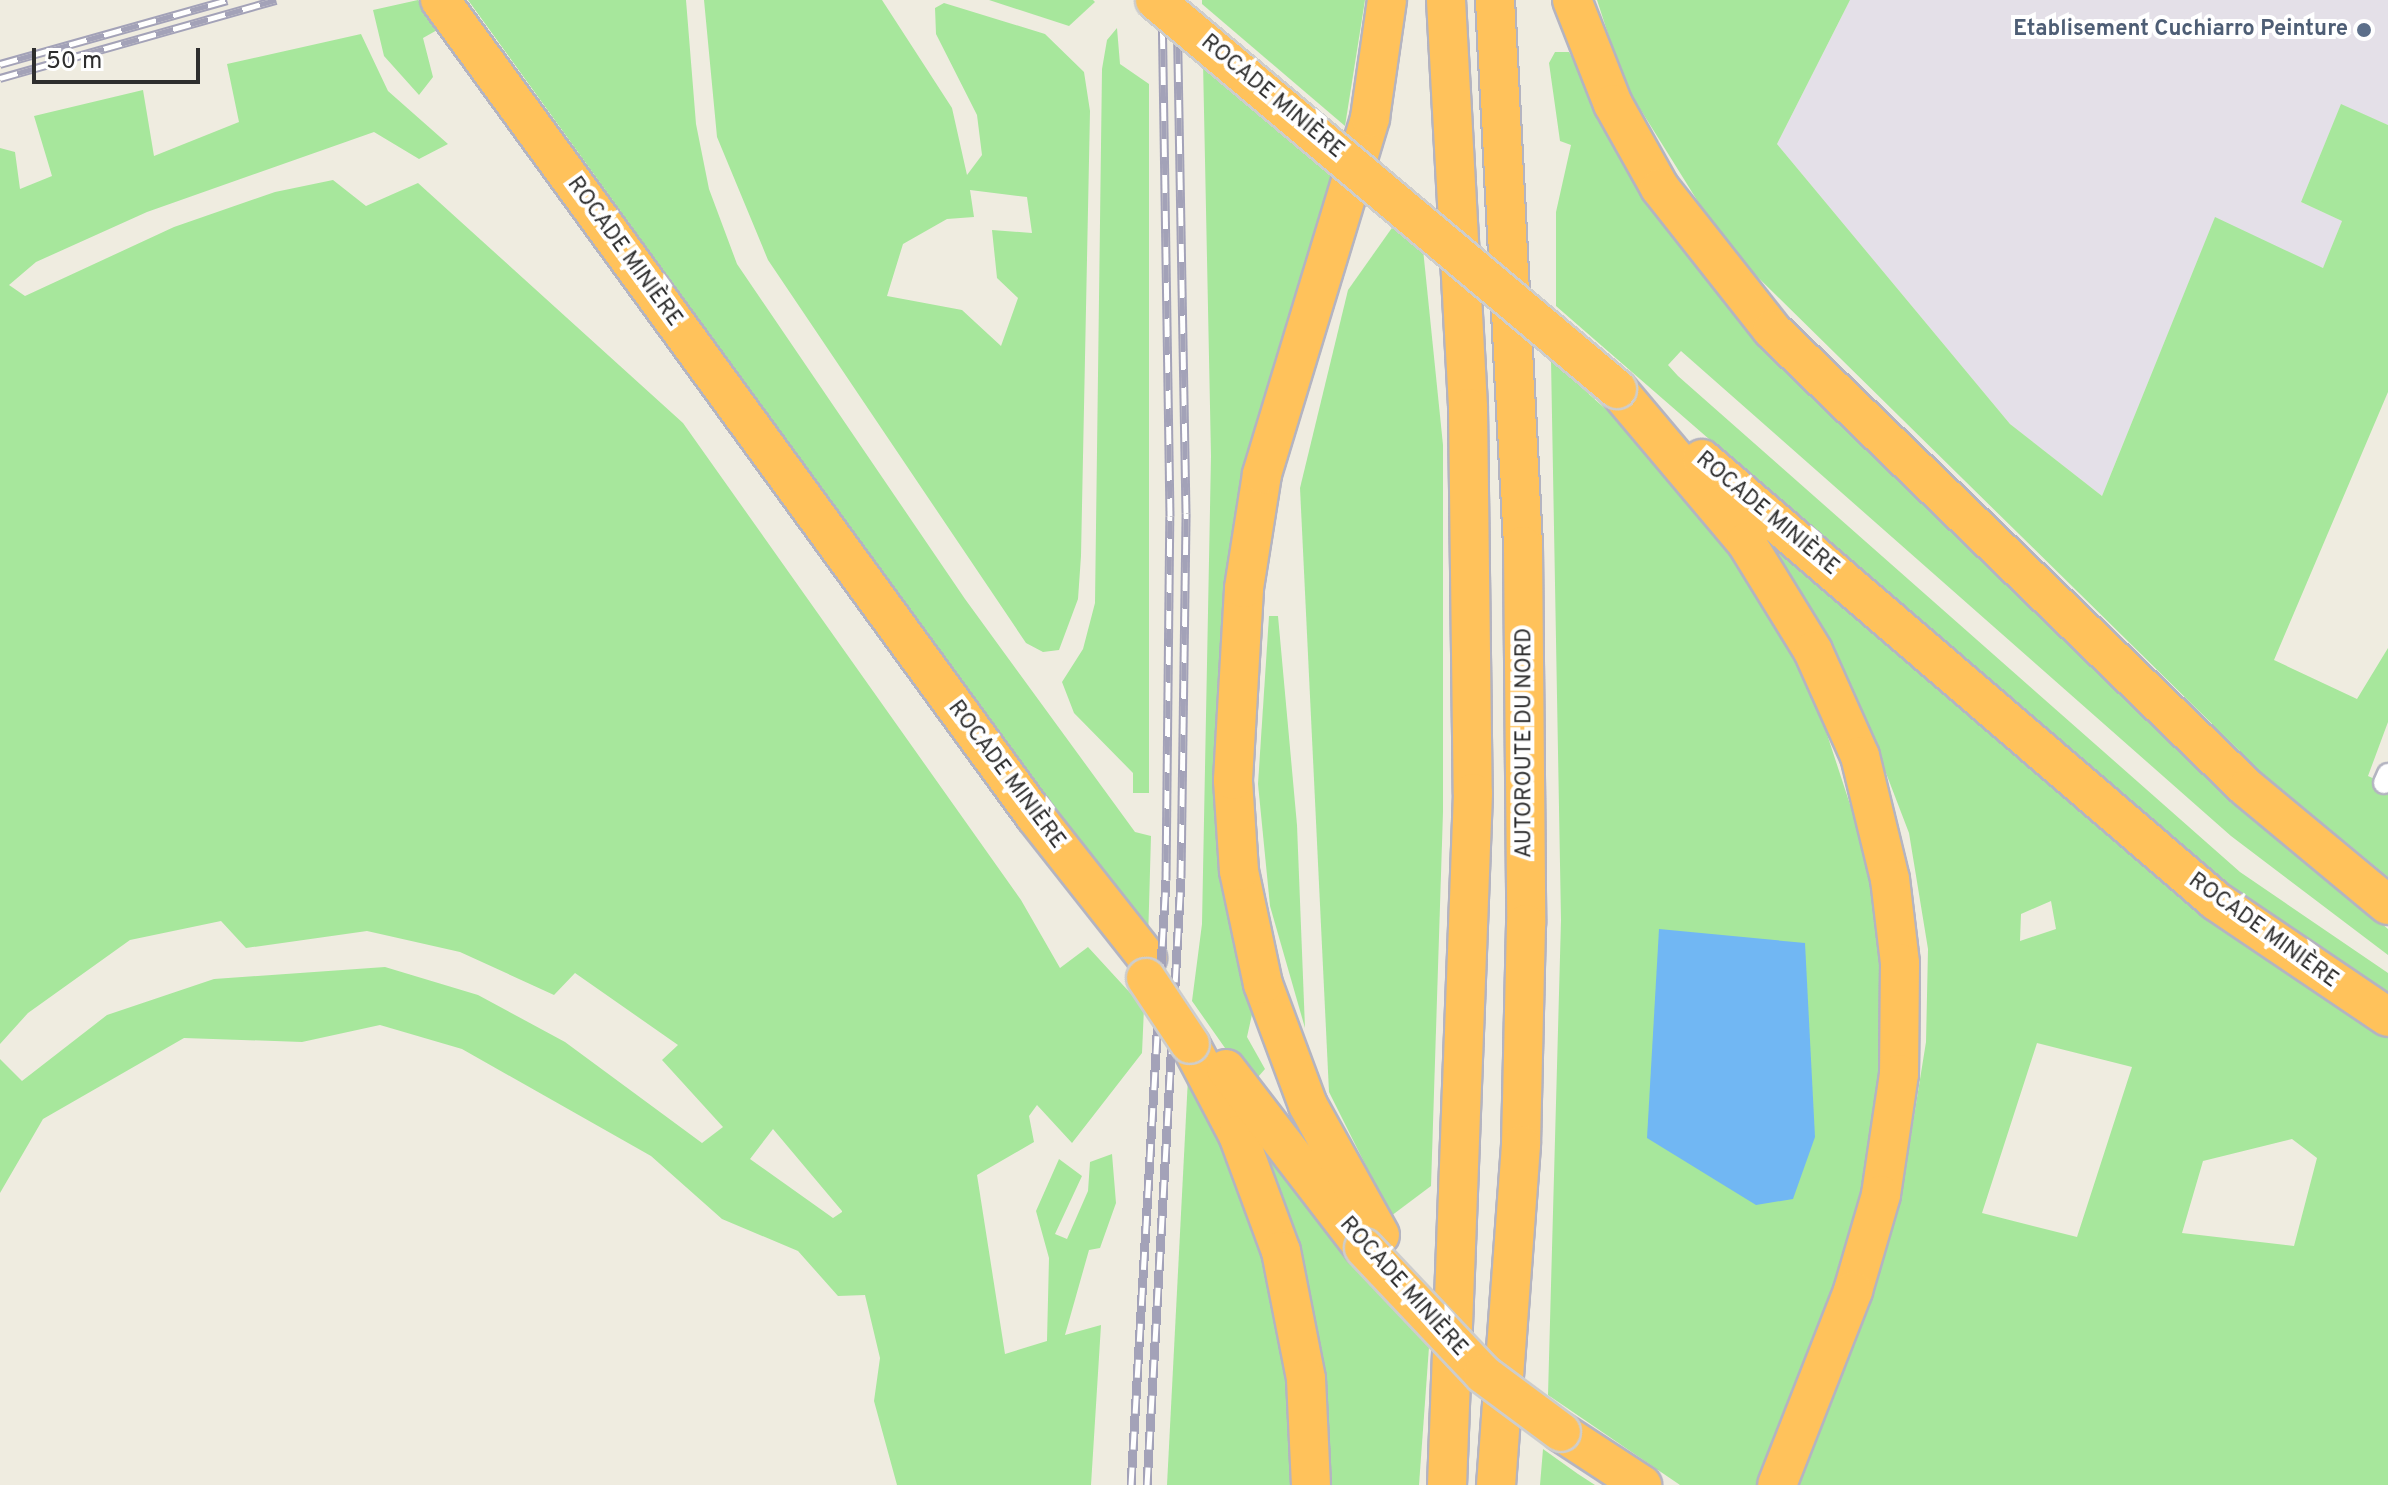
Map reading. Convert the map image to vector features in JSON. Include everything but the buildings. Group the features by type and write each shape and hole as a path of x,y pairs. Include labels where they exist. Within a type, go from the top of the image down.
{"highway":[{"name":"ROCADE MINIÈRE","path":"1155,0 1617,389 2216,901 2388,1017"},
{"path":"1372,1241 1308,1105 1263,984 1239,871 1233,780 1244,588 1262,474 1370,118 1387,0"},
{"path":"1446,0 1468,408 1473,793 1447,1485"},
{"name":"AUTOROUTE DU NORD","path":"1495,0 1525,675 1521,1145 1507,1370 1496,1485"},
{"path":"1572,0 1613,104 1660,188 1772,330 2247,788 2388,905"},
{"name":"ROCADE MINIÈRE","path":"449,12 1191,1032 1483,1374 1561,1432 1642,1485"},
{"path":"1617,389 1746,542 1813,651 1860,756 1890,879 1900,963 1899,1074 1881,1195 1853,1291 1777,1485"},
{"path":"1191,1032 1238,1135 1281,1251 1306,1379 1311,1485"},
{"path":"1507,1370 1520,1436 1518,1485"}],"shaded area":[{"path":"1850,0 2388,0 2388,125 2341,105 2301,202 2342,221 2323,269 2215,218 2102,496 2010,424 1777,144"}],"green space":[{"path":"418,0 439,29 423,38 433,77 419,95 384,56 373,10"},
{"path":"468,0 686,0 696,124 709,189 737,264 965,599 1135,832 1151,836 1148,941"},
{"path":"704,0 882,0 952,108 967,175 982,155 977,115 936,34 935,8 944,3 1045,34 1084,72 1090,111 1081,556 1078,599 1059,650 1043,652 1026,643 768,260 717,137","holes":["970,190 1027,197 1032,233 992,230 997,278 1018,298 1001,346 962,310 887,296 903,244 947,219 974,217"]},
{"path":"989,0 1093,0 1095,2 1069,26"},
{"path":"1202,0 1365,0 1345,126 1202,4"},
{"path":"1597,0 1850,0 1777,144 2010,424 2102,496 2215,217 2323,268 2342,221 2301,202 2341,104 2388,125 2388,392 2274,660 2357,699 2388,648 2388,722 2368,776 2388,785 2388,877 2263,774 1725,245 1624,83"},
{"path":"1117,28 1120,64 1149,84 1149,793 1133,793 1133,773 1074,713 1062,682 1083,649 1095,603 1102,69 1107,40"},
{"path":"361,34 388,91 448,144 419,159 374,132 147,212 36,262 9,285 25,296 174,227 275,192 333,180 366,206 418,183 683,423 1021,900 1060,968 1088,947 1144,1008 1142,1053 1072,1143 1037,1105 1029,1116 1034,1142 977,1175 1005,1354 1047,1341 1049,1258 1036,1211 1059,1159 1082,1176 1055,1234 1067,1239 1088,1191 1090,1162 1112,1154 1116,1203 1100,1248 1089,1250 1065,1335 1101,1325 1091,1485 897,1485 874,1401 880,1358 865,1295 838,1296 798,1251 722,1219 651,1156 462,1049 380,1025 302,1042 184,1038 43,1119 0,1193 0,1059 22,1081 107,1015 214,979 385,967 478,995 565,1042 702,1143 723,1127 662,1060 678,1045 575,973 554,995 460,952 367,931 246,948 221,921 130,940 28,1013 0,1044 0,148 15,152 20,189 52,176 34,116 143,90 154,156 239,122 227,64","holes":["773,1129 842,1211 833,1218 750,1159"]},
{"path":"1555,52 1569,52 1653,208 1764,345 2212,779 2388,929 2388,955 2231,836 1681,351 1668,365 2240,872 2388,973 2388,993 2202,868 1556,306 1556,212 1571,145 1560,141 1549,63"},
{"path":"1203,62 1337,176 1257,421 1221,625 1217,859 1253,1010 1247,1037 1265,1069 1251,1085 1192,1001 1202,924 1211,456"},
{"path":"1394,225 1423,249 1443,445 1443,812 1431,1186 1391,1216 1329,1092 1300,488 1348,290"},
{"path":"1551,360 1678,474 1730,536 1806,670 1877,887 1886,981 1884,1076 1867,1193 1834,1304 1760,1485 1680,1485 1548,1395 1561,920"},
{"path":"1759,532 2388,1030 2388,1485 1797,1485 1872,1297 1902,1191 1926,1042 1928,949 1909,833 1858,700","holes":["2051,901 2056,929 2020,941 2021,914","2037,1043 2132,1067 2077,1237 1982,1213","2292,1139 2317,1158 2294,1246 2182,1233 2203,1161"]},
{"path":"1269,616 1278,616 1297,825 1305,1028 1270,906 1258,784"},
{"path":"1188,1078 1221,1138 1276,1287 1300,1485 1167,1485"},
{"path":"1256,1135 1429,1347 1419,1485 1321,1485"},
{"path":"1543,1449 1578,1474 1595,1485 1540,1485"}],"water":[{"path":"1659,929 1805,943 1815,1137 1793,1199 1756,1205 1647,1138"}],"railway":[{"path":"0,64 227,0"},
{"path":"0,78 276,0"},
{"path":"1131,1485 1166,880 1170,516 1162,0"},
{"path":"1147,1485 1181,878 1186,513 1177,0"}],"place":[{"name":"Etablisement Cuchiarro Peinture","path":"2364,30"}]}
